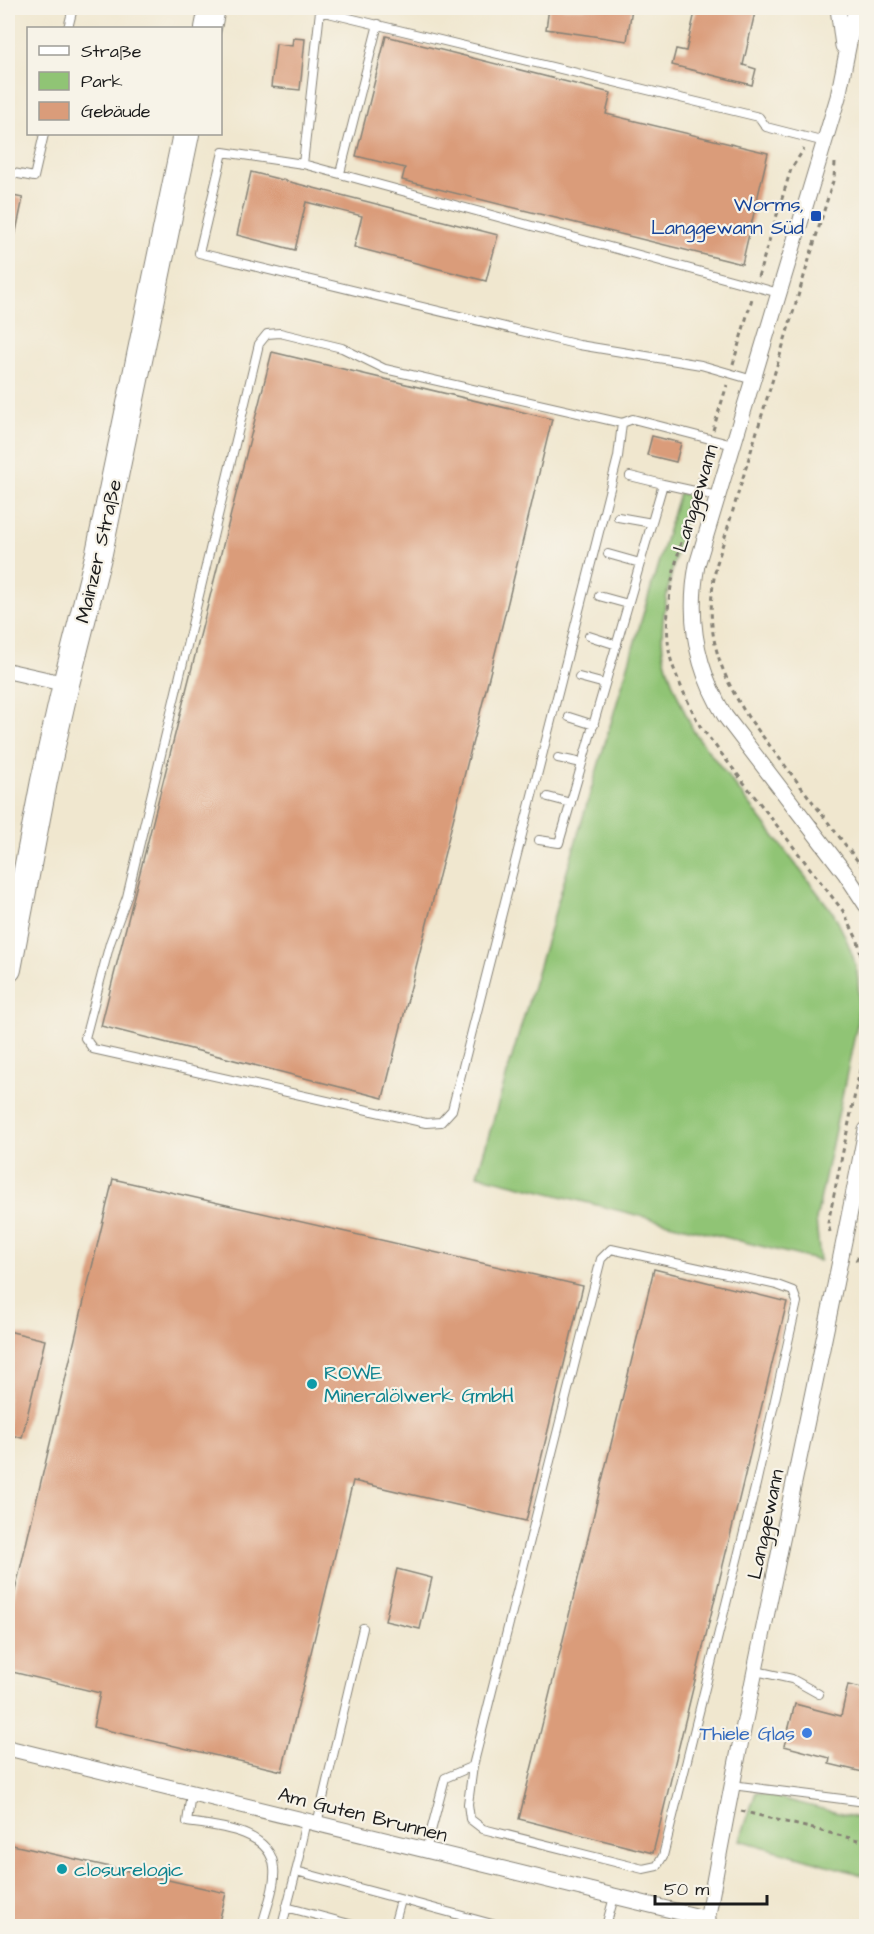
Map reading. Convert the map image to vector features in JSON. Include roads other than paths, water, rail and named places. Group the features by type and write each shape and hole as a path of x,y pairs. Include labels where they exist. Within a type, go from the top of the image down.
{"main road":[{"path":"208,27 212,8"},
{"name":"Mainzer Straße","path":"8,969 44,781 101,541 186,135"}],"street":[{"name":"Langgewann","path":"838,8 844,63"},
{"name":"Langgewann","path":"856,8 838,97 697,565 693,588 693,629 703,673 713,697 867,905"},
{"path":"8,670 66,684"},
{"name":"Langgewann","path":"707,1923 732,1785 867,1130"},
{"name":"Am Guten Brunnen","path":"8,1748 614,1897 707,1923"}],"lane":[{"path":"68,27 72,8"},
{"path":"303,164 320,9 759,117 766,127 825,142"},
{"path":"340,173 378,24"},
{"path":"8,172 34,177 44,135"},
{"path":"753,380 700,365 579,345 199,253 223,152 303,164 340,173 779,294"},
{"path":"622,423 618,458 452,1110 441,1122 426,1123 93,1049 85,1038 110,943 127,897 259,344 267,334 280,333 342,348 385,369 622,423 633,418 733,446"},
{"path":"630,476 717,496"},
{"path":"539,840 559,843 663,484"},
{"path":"618,517 652,523"},
{"path":"608,554 640,563"},
{"path":"599,596 628,604"},
{"path":"589,636 617,645"},
{"path":"579,677 605,684"},
{"path":"569,717 594,725"},
{"path":"558,758 582,763"},
{"path":"548,797 571,802"},
{"path":"611,1249 766,1282 793,1292 797,1302 756,1484 663,1857 657,1866 643,1869 483,1829 470,1819 468,1804 473,1766 602,1259 611,1249"},
{"path":"282,1926 363,1628"},
{"path":"756,1671 792,1679 819,1694"},
{"path":"426,1852 445,1778 473,1766"},
{"path":"732,1785 867,1802"},
{"path":"191,1793 188,1822 222,1827 255,1838 272,1856 275,1869 262,1925"},
{"path":"296,1871 496,1925"},
{"path":"606,1926 614,1897"},
{"path":"394,1926 401,1900"},
{"path":"286,1907 357,1926"}],"place":[{"name":"Worms, Langgewann Süd","path":"816,216"},
{"name":"ROWE Mineralölwerk GmbH","path":"312,1384"},
{"name":"Thiele Glas","path":"807,1733"},
{"name":"closurelogic","path":"62,1869"}]}
